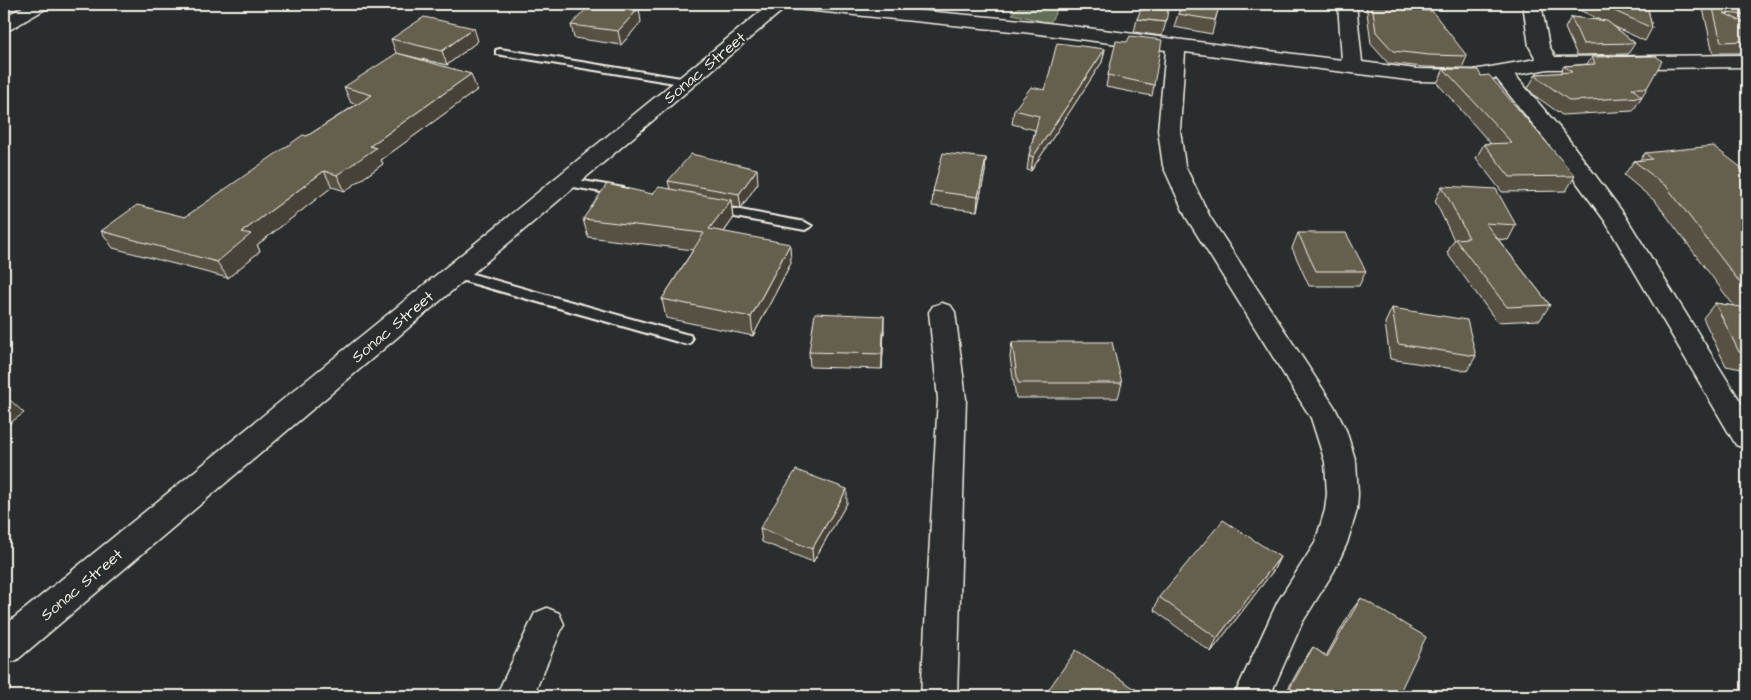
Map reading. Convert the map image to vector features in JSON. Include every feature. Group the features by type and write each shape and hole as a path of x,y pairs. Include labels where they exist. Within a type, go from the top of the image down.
{"main road":[{"path":"4,25 41,4"},
{"name":"Sonac Street","path":"4,648 781,4"},
{"path":"796,4 1031,27 1416,75 1473,76 1548,63 1747,61"},
{"path":"1347,4 1352,68"},
{"path":"1532,4 1539,46 1548,63"},
{"path":"1176,46 1175,77 1169,130 1174,166 1198,217 1324,414 1336,438 1342,468 1343,497 1331,544 1290,611 1252,696"},
{"path":"1502,72 1555,137 1616,219 1747,437"},
{"path":"939,696 952,399 942,312"},
{"path":"514,696 546,624"}],"lane":[{"path":"500,52 686,82"},
{"path":"566,182 633,194"},
{"path":"700,206 805,226"},
{"path":"455,274 685,339"}],"green space":[{"path":"1021,4 1060,4 1050,23 1012,14"}],"building":[{"path":"591,4 639,8 618,31 571,25"},
{"path":"1143,4 1169,4 1166,22 1137,19"},
{"path":"1183,4 1220,4 1215,20 1178,14"},
{"path":"1372,4 1404,4 1406,10 1432,11 1467,56 1429,55 1393,51 1376,32"},
{"path":"1599,4 1647,4 1652,28"},
{"path":"1712,4 1747,4 1747,15 1724,13 1747,24 1747,41 1721,42"},
{"path":"424,17 474,28 442,51 391,39"},
{"path":"1571,17 1607,21 1635,43 1583,44"},
{"path":"1130,36 1162,40 1154,85 1108,75 1116,41 1127,42"},
{"path":"1057,43 1105,49 1033,157 1029,155 1039,116 1014,110 1031,87 1045,90"},
{"path":"397,53 471,74 370,146 376,148 337,175 324,171 242,232 251,234 217,262 101,231 137,205 185,217 303,135 307,136 372,95 344,87"},
{"path":"1656,56 1662,61 1647,88 1632,88 1642,97 1570,101 1542,81 1536,74 1572,72 1564,66 1595,64 1592,57"},
{"path":"1444,69 1478,70 1481,76 1489,75 1575,176 1510,177 1484,144 1512,143"},
{"path":"1713,146 1747,172 1747,292 1667,187 1634,161 1652,159 1645,153"},
{"path":"943,153 986,158 978,197 933,191"},
{"path":"691,154 757,169 739,194 668,181"},
{"path":"607,184 652,194 659,187 731,200 709,229 790,244 751,317 662,299 704,233 583,219"},
{"path":"1442,186 1496,189 1516,225 1485,223 1550,305 1507,307 1455,239 1469,238"},
{"path":"1298,233 1346,233 1366,271 1316,271"},
{"path":"1715,303 1747,308 1747,353 1739,352"},
{"path":"1392,308 1467,320 1476,356 1398,344"},
{"path":"815,313 884,316 882,354 809,352"},
{"path":"1012,342 1112,342 1122,383 1018,383"},
{"path":"796,470 847,489 812,549 760,528"},
{"path":"1223,520 1280,557 1217,638 1159,597"},
{"path":"1361,598 1426,637 1398,696 1303,696 1290,688 1313,647 1327,657"},
{"path":"1076,650 1146,696 1044,696"}]}
